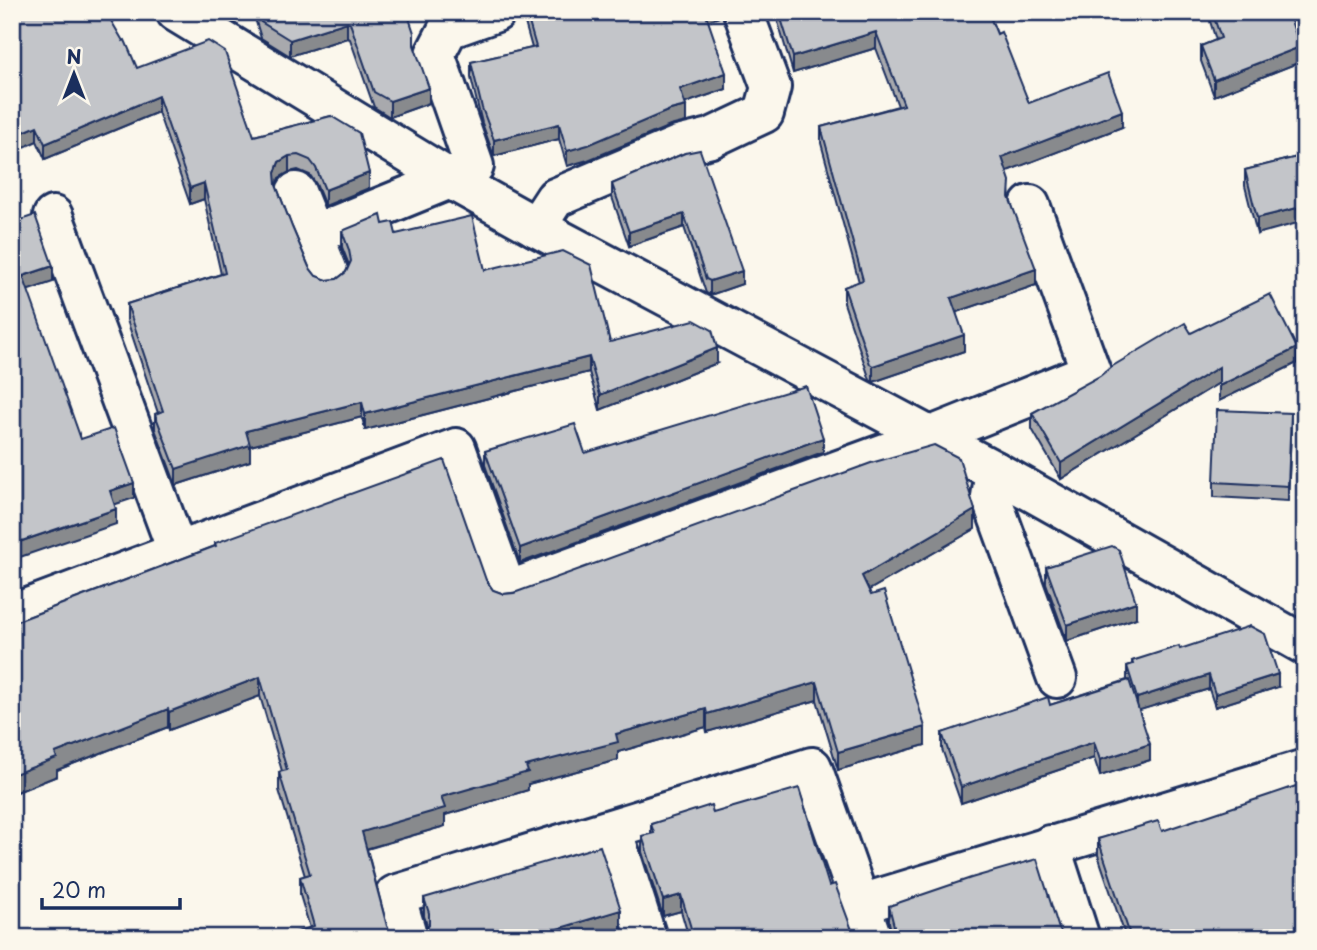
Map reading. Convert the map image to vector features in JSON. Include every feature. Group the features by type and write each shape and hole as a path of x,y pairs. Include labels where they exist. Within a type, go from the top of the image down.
{"street":[{"path":"176,12 536,227 995,471 1305,645"},
{"path":"313,235 474,166 435,54 448,29 496,12"},
{"path":"536,227 555,198 678,146 711,138 764,113 771,87 743,12"},
{"path":"296,192 329,274"},
{"path":"12,614 456,448 507,591 929,437 1091,372 1030,205"},
{"path":"53,216 178,553"},
{"path":"995,471 991,497 1057,678"},
{"path":"408,938 395,895 812,767 867,921 1050,845 1305,769"},
{"path":"612,829 647,938"},
{"path":"1050,845 1080,938"}],"building":[{"path":"12,12 106,12 123,41 125,40 137,68 208,41 225,52 254,136 331,116 359,133 369,173 325,190 310,160 298,155 289,156 279,162 275,173 276,185 292,227 309,267 316,276 327,280 337,279 346,272 351,261 342,231 381,215 383,224 393,222 396,234 472,216 485,270 563,251 591,265 610,342 694,320 712,330 717,348 600,395 589,357 365,414 362,402 246,431 250,445 176,469 155,414 163,411 127,304 225,273 204,183 190,188 158,96 45,144 37,126 12,137"},
{"path":"258,12 407,12 414,33 414,45 429,88 390,101 374,92 350,23 290,40 261,22"},
{"path":"526,12 705,12 726,73 680,89 686,106 670,110 588,145 567,151 559,124 494,140 482,108 471,62 536,47"},
{"path":"779,12 988,12 997,34 1001,32 1029,103 1108,73 1122,111 1002,157 1010,181 1009,197 1036,269 951,298 964,335 873,366 870,364 844,287 863,280 821,127 904,105 876,32 793,57"},
{"path":"1212,12 1288,12 1300,47 1214,80 1201,46 1221,38"},
{"path":"700,150 742,271 710,281 706,279 684,214 629,232 612,184 685,153"},
{"path":"1305,155 1305,206 1257,218 1245,170"},
{"path":"35,215 53,266 23,276 81,439 114,428 134,483 110,491 116,509 19,542 20,545 12,548 12,223"},
{"path":"1270,294 1297,348 1219,386 1219,367 1061,463 1032,413 1100,376 1185,323 1191,333"},
{"path":"806,386 823,438 520,548 485,451 575,424 585,453"},
{"path":"1217,410 1291,413 1288,486 1214,482"},
{"path":"934,445 959,458 975,510 862,576 871,595 884,591 925,727 838,752 817,682 707,714 706,709 616,734 618,742 526,766 528,772 441,797 445,808 362,832 387,926 397,938 281,938 314,926 300,877 310,874 279,772 287,770 260,677 55,753 57,758 12,775 12,623 216,546 215,543 444,460 486,580 493,590 504,594 514,593 871,463"},
{"path":"1112,546 1119,550 1136,602 1067,625 1046,567"},
{"path":"1250,626 1265,634 1278,674 1215,694 1209,675 1137,698 1127,666 1133,664 1132,661 1179,646 1180,649"},
{"path":"1129,680 1150,744 1100,760 1094,742 961,787 942,733 1048,697 1050,705"},
{"path":"1305,783 1305,938 1131,938 1098,839 1158,821 1162,831"},
{"path":"799,788 829,886 835,884 857,938 694,938 681,895 663,900 642,836 654,833 651,824 711,805 713,813"},
{"path":"600,846 621,910 527,938 419,938 429,925 429,913 424,898"},
{"path":"1037,859 1059,929 1066,938 886,938 894,926 889,906"}]}
